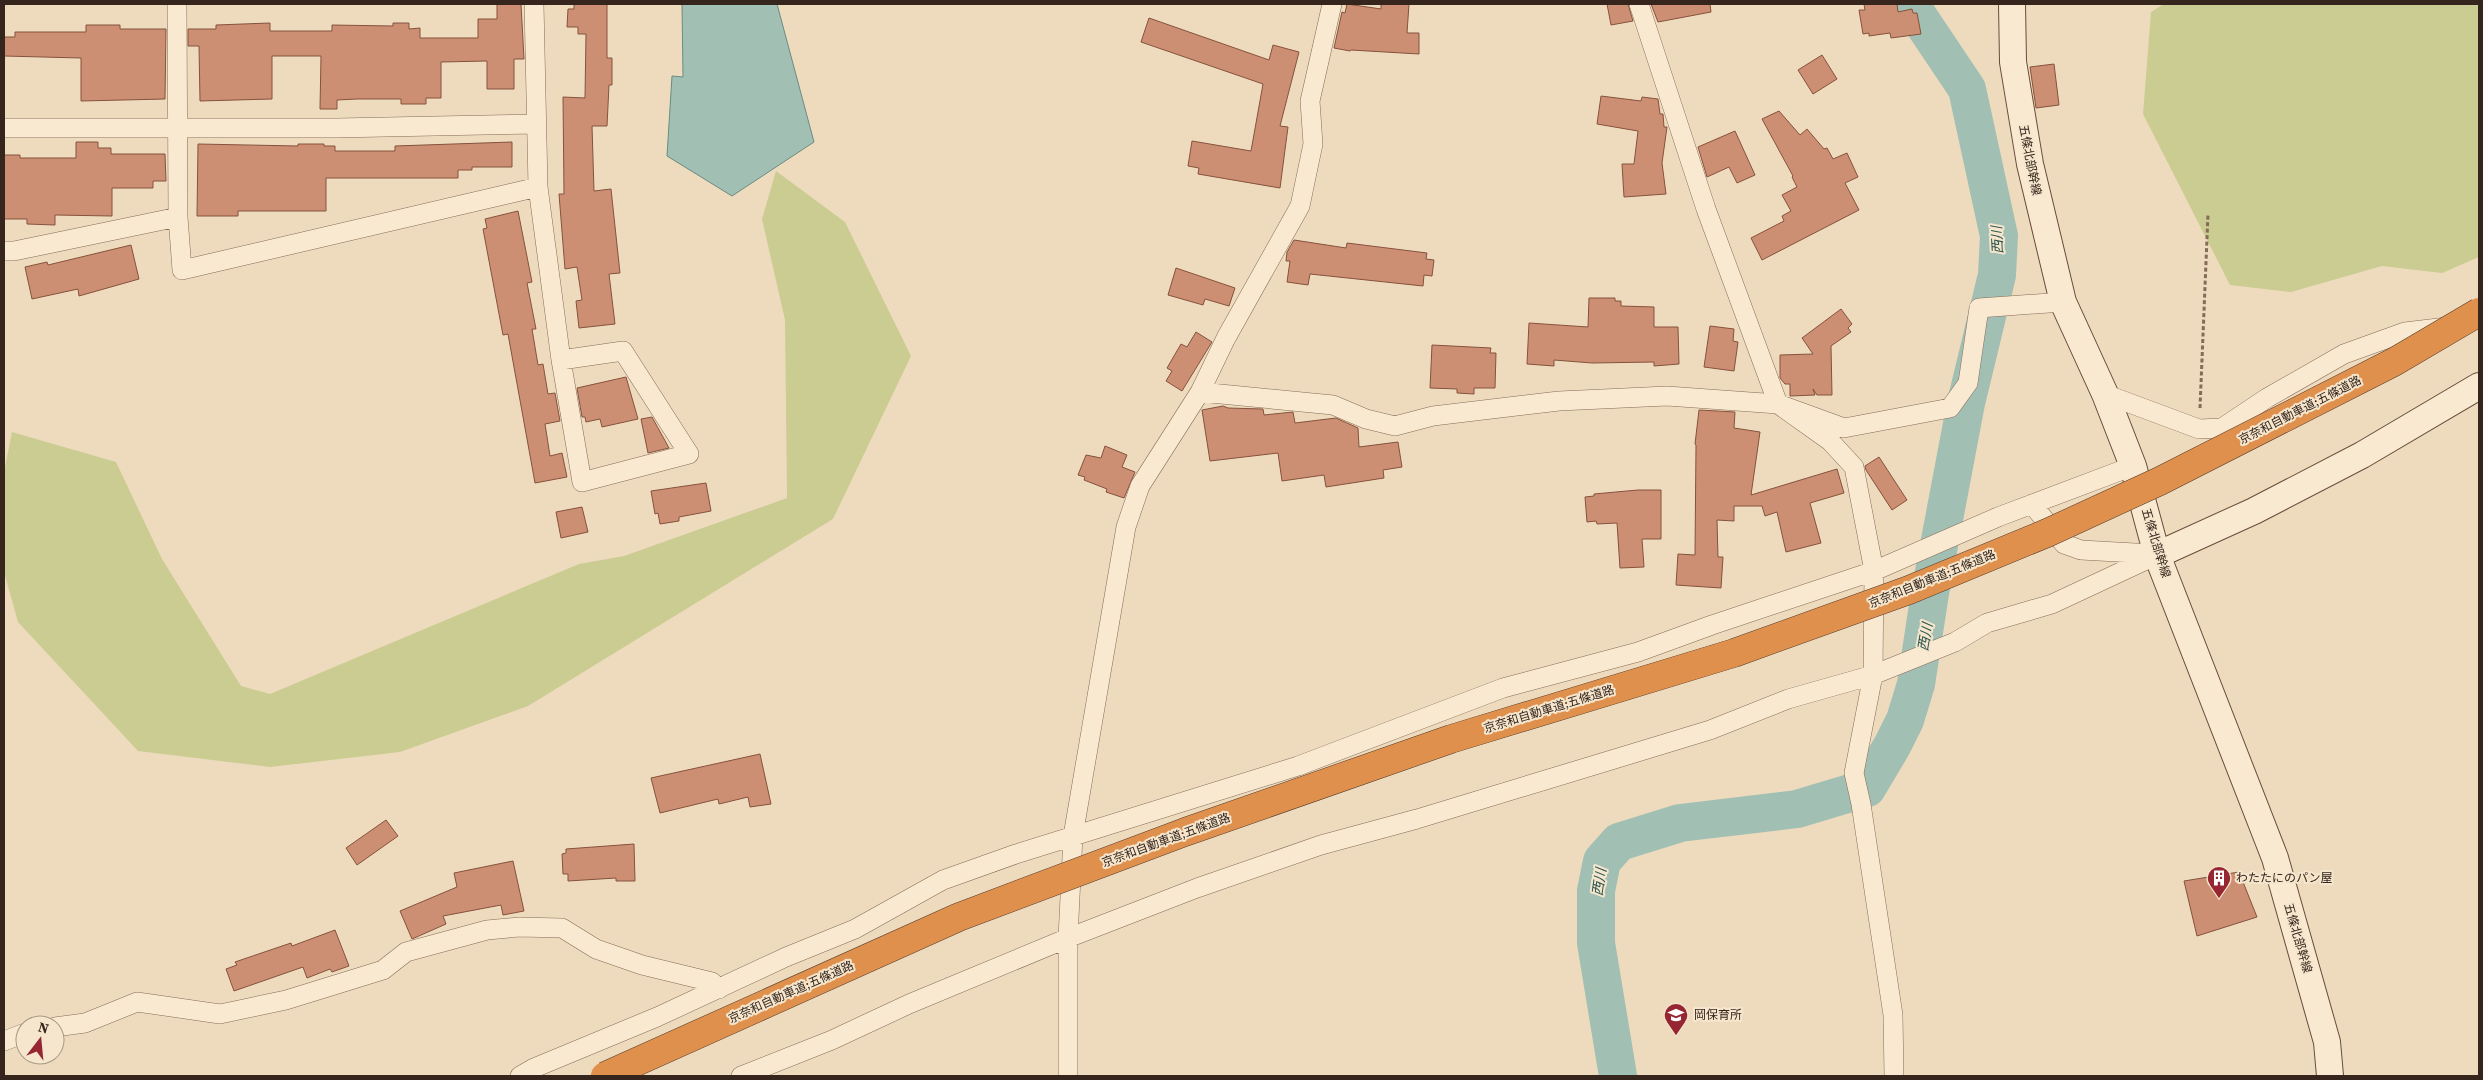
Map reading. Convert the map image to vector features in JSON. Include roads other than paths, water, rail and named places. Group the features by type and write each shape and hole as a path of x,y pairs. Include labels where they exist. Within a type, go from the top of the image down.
{"highway":[{"name":"京奈和自動車道;五條道路","path":"605,1076 959,917 1185,832 1451,739 1734,653 1909,590 2047,533 2176,472 2394,362 2479,312"}],"street":[{"path":"177,4 178,217 182,270 538,187"},
{"path":"534,4 538,187 561,360 582,482 689,454 623,351 561,360"},
{"path":"1068,1076 1068,938 1073,836 1126,527 1140,486 1200,392 1226,338 1300,206 1313,144 1310,101 1332,4"},
{"path":"1640,4 1706,209 1778,404 1830,442 1854,467 1874,571 1873,675 1854,773 1861,804 1893,1016 1894,1076"},
{"name":"五條北部幹線","path":"2012,4 2013,62 2030,164 2063,302 2105,394 2133,466 2157,555 2275,858 2327,1042 2330,1076"},
{"path":"4,128 336,128 537,124"},
{"path":"4,251 14,251 178,217"},
{"path":"1200,392 1333,406 1366,419 1395,426 1433,416 1559,401 1668,396 1778,404 1844,428 1950,408 1968,383 1979,308 2063,302"},
{"path":"2105,394 2199,429 2222,428 2268,398 2344,354 2405,332 2442,327 2479,327"},
{"path":"741,1076 832,1040 909,1004 1068,938 1197,888 1321,845 1426,816 1710,730 1788,699 1873,675 1955,642 1987,623 2052,604 2254,510 2362,455 2479,386"},
{"path":"520,1076 719,989 786,957 855,929 943,880 1073,836 1298,766 1503,688 1638,652 1712,625 1874,571 1998,517 2133,466"},
{"path":"2032,504 2064,544 2081,550 2157,555"},
{"path":"65,1026 85,1023 137,1002 220,1014 286,1000 383,970 406,952 487,930 519,927 562,928 596,949 642,965 712,982 719,989"}],"waterway":[{"name":"西川","path":"1618,1076 1596,943 1596,891 1602,861 1619,842 1680,823 1797,809 1867,788 1905,720 1916,684 1930,593 1966,403 1997,275 1999,236 1967,89 1910,4"}],"place":[{"name":"わたたにのパン屋","path":"2219,899"},
{"name":"岡保育所","path":"1676,1036"}]}
